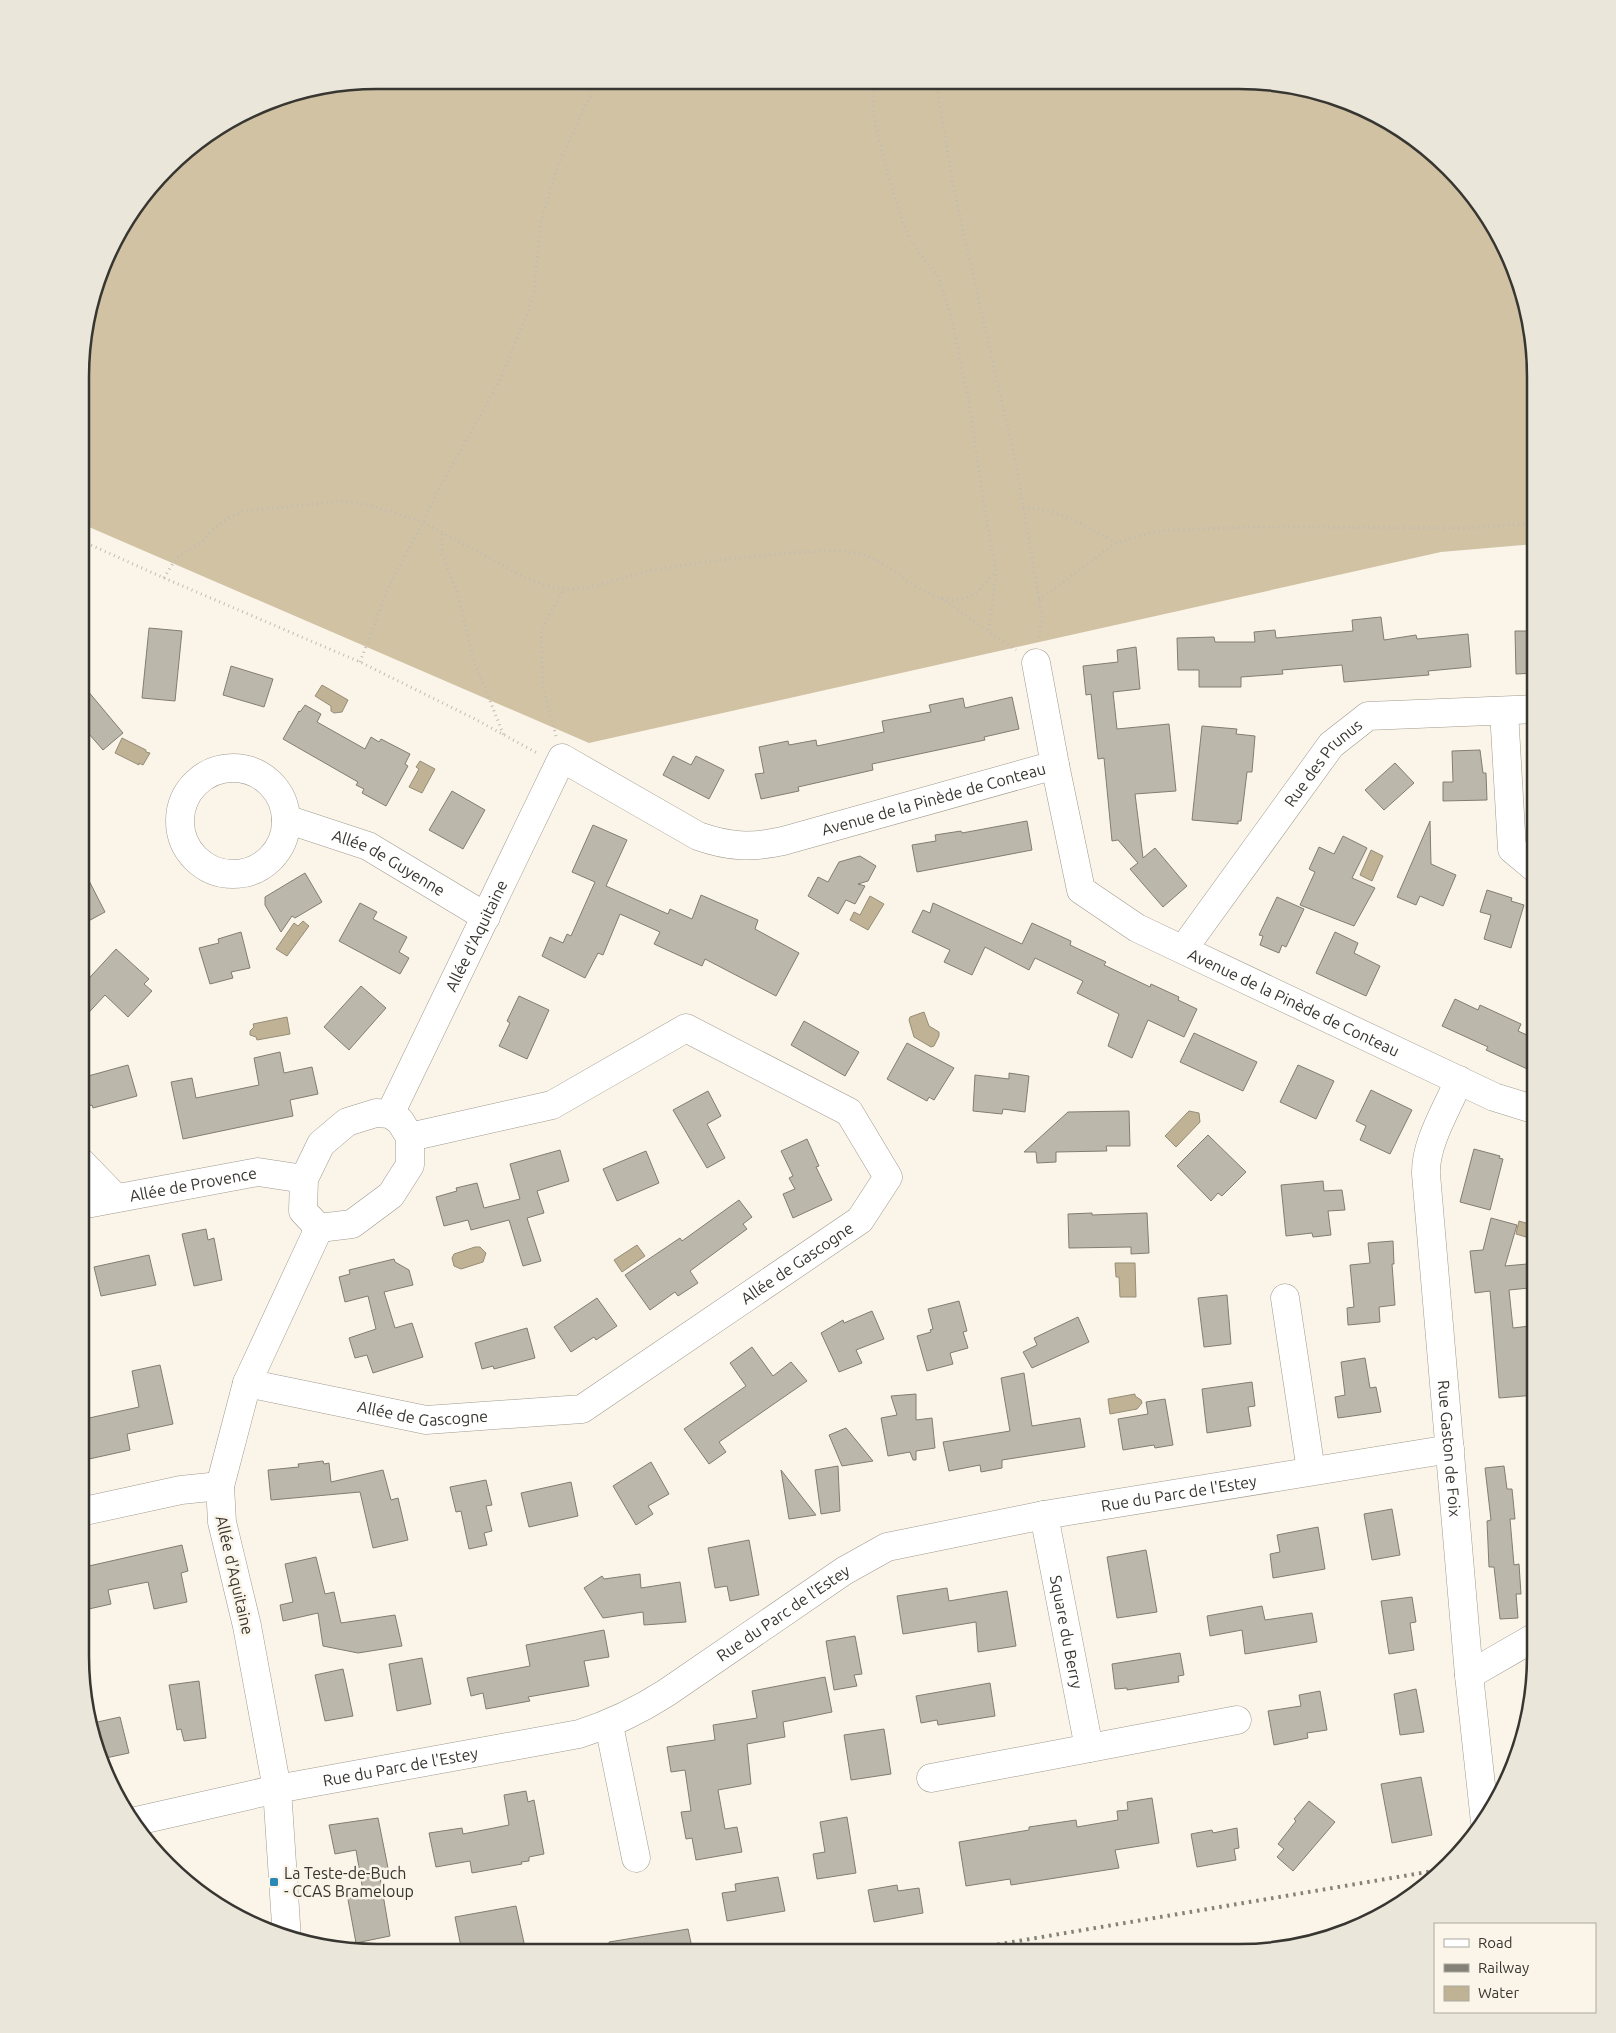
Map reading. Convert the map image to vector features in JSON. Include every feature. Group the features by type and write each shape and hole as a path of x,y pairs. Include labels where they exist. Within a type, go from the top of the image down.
{"street":[{"path":"1036,663 1055,765"},
{"name":"Rue des Prunus","path":"1184,948 1331,745 1368,716 1527,710"},
{"path":"1504,711 1512,849 1527,862"},
{"name":"Avenue de la Pinède de Conteau","path":"562,758 698,836 718,843 735,846 752,846 783,841 1055,765 1081,890 1137,928 1184,948 1494,1097 1527,1107"},
{"name":"Allée d'Aquitaine","path":"390,1114 562,758"},
{"name":"Allée de Guyenne","path":"286,819 368,846 486,917"},
{"name":"Allée de Gascogne","path":"247,1383 426,1420 582,1409 860,1220 888,1177 849,1112 686,1028 552,1105 410,1137"},
{"name":"Rue Gaston de Foix","path":"1459,1080 1431,1144 1426,1163 1469,1675 1484,1809"},
{"path":"376,1113 390,1114 400,1121 410,1137 410,1166 391,1195 352,1224 319,1228 303,1211 304,1179 322,1144 347,1122 376,1113"},
{"path":"89,1170 115,1198"},
{"name":"Allée de Provence","path":"89,1203 258,1172 304,1179"},
{"name":"Allée d'Aquitaine","path":"286,1930 277,1789 247,1626 222,1522 220,1486 247,1383 319,1228"},
{"path":"1285,1298 1311,1471"},
{"name":"Rue du Parc de l'Estey","path":"140,1820 277,1789 579,1734 608,1725 636,1712 666,1693 844,1570 887,1547 1044,1515 1450,1449"},
{"path":"89,1510 182,1490 220,1486"},
{"name":"Square du Berry","path":"1044,1515 1089,1748"},
{"path":"1469,1675 1527,1642"},
{"path":"931,1778 1237,1720"},
{"path":"608,1725 636,1858"}],"path":[{"path":"360,662 390,584 435,496 500,380 533,299 541,221 559,163 593,89"},
{"path":"875,89 873,102 876,129 894,194 906,229 922,259 938,275 951,316 968,397 996,570 989,632"},
{"path":"164,578 177,557 202,542 211,531 228,518 244,511 345,501 368,505 423,522 522,576 535,582 564,589 601,585 660,569 769,554 838,550 872,559 940,598 1036,663 1042,617 1016,464 955,195 937,89"},
{"path":"1023,507 1040,508 1056,512 1116,543"},
{"path":"1039,600 1116,543 1148,533 1191,529 1253,527 1470,528 1527,524"},
{"path":"442,533 442,554 458,595 473,658 505,737"},
{"path":"89,544 360,662 476,719 505,737 541,755 562,758 543,687 541,630 564,589"},
{"path":"940,598 962,599 974,595 984,586 996,570"}],"shaded area":[{"path":"358,89 1258,89 1296,94 1332,104 1367,118 1399,137 1429,160 1456,187 1479,217 1498,249 1512,284 1522,320 1527,358 1527,545 1441,552 589,743 89,527 89,358 94,320 111,266 118,249 137,217 148,201 173,173 201,148 249,118 284,104 320,94"}],"water":[{"path":"322,685 348,700 342,712 334,713 331,711 331,706 315,696"},
{"path":"122,738 150,753 143,765 139,763 139,765 115,753"},
{"path":"420,761 435,769 422,793 409,787 419,769 416,767"},
{"path":"1371,850 1383,856 1372,881 1360,875"},
{"path":"870,896 884,904 868,930 850,920 854,912 860,915"},
{"path":"303,921 309,926 287,956 276,949 294,923 298,926"},
{"path":"924,1012 929,1026 939,1032 934,1046 931,1047 914,1037 909,1020 910,1017"},
{"path":"287,1017 290,1034 257,1040 256,1037 250,1035 250,1031 254,1027 253,1024"},
{"path":"1189,1111 1199,1113 1200,1122 1176,1147 1165,1136"},
{"path":"1519,1221 1527,1223 1527,1237 1516,1234"},
{"path":"637,1245 645,1256 622,1272 614,1260"},
{"path":"480,1247 486,1253 483,1262 461,1269 454,1266 452,1258 454,1254"},
{"path":"1115,1263 1135,1263 1136,1297 1120,1297 1119,1277 1116,1277"},
{"path":"1135,1394 1142,1403 1137,1409 1110,1414 1108,1399"}],"building":[{"path":"1381,617 1384,640 1416,635 1417,639 1468,634 1471,667 1428,671 1429,675 1344,682 1342,665 1282,670 1283,674 1241,677 1241,687 1199,687 1199,670 1178,670 1177,638 1214,637 1215,642 1255,642 1254,632 1275,630 1276,638 1353,631 1352,620"},
{"path":"149,628 182,631 175,701 142,698"},
{"path":"1515,631 1527,631 1527,673 1516,674"},
{"path":"1136,647 1140,689 1113,692 1117,729 1169,724 1176,791 1135,794 1143,858 1155,848 1187,886 1163,907 1130,869 1138,863 1118,840 1112,841 1104,758 1098,759 1091,694 1086,695 1083,666 1118,662 1117,650"},
{"path":"231,666 273,679 264,707 223,695"},
{"path":"89,692 123,733 103,750 89,734"},
{"path":"1012,697 1019,729 984,737 985,740 872,764 873,770 798,787 799,791 761,799 755,774 764,773 759,747 788,741 789,745 816,740 817,746 884,732 882,721 931,712 929,705 963,698 965,708"},
{"path":"305,705 321,714 317,722 365,749 371,737 379,742 381,739 410,754 405,764 408,766 386,806 362,793 364,789 356,785 358,782 283,739 299,711"},
{"path":"1202,726 1237,729 1236,734 1255,736 1252,772 1247,772 1241,821 1238,821 1238,824 1192,820"},
{"path":"1480,750 1483,773 1486,773 1487,800 1443,801 1443,782 1453,782 1452,751"},
{"path":"673,756 691,765 696,756 724,770 709,799 663,775"},
{"path":"1395,763 1414,783 1384,810 1365,790"},
{"path":"452,791 485,810 463,849 429,830"},
{"path":"1027,821 1032,850 917,872 912,845 936,841 935,835 961,831 962,833"},
{"path":"1430,821 1431,864 1456,875 1443,906 1420,896 1416,905 1397,897"},
{"path":"593,825 627,840 606,886 668,914 670,909 692,919 701,895 758,920 755,929 799,953 776,996 705,959 702,966 654,944 660,932 620,914 603,955 598,953 585,978 542,956 550,937 563,943 567,934 571,936 595,882 572,872"},
{"path":"1343,836 1367,848 1352,878 1375,888 1354,926 1300,905 1315,872 1309,869 1319,847 1334,854"},
{"path":"860,856 876,866 868,881 858,884 865,886 855,904 846,900 838,914 808,896 818,877 828,882 839,862"},
{"path":"305,873 322,902 295,918 292,916 281,932 265,905 265,897"},
{"path":"89,881 105,912 89,921"},
{"path":"1487,890 1512,898 1511,901 1524,905 1511,948 1484,939 1491,915 1480,912"},
{"path":"1277,897 1304,909 1286,947 1282,945 1279,953 1260,945 1263,936 1259,935"},
{"path":"360,903 377,912 373,919 407,937 399,952 409,958 400,974 339,941"},
{"path":"933,903 1022,944 1032,923 1071,941 1070,945 1106,962 1104,965 1150,987 1151,984 1179,997 1178,1000 1197,1009 1184,1037 1148,1020 1132,1058 1108,1046 1119,1014 1077,993 1083,981 1035,958 1029,970 985,947 972,975 944,962 950,950 912,932 923,910 930,913"},
{"path":"241,932 250,968 231,972 233,978 210,984 199,948 219,943 218,939"},
{"path":"1335,932 1358,943 1354,953 1380,966 1366,996 1316,973"},
{"path":"116,949 149,979 144,984 152,991 128,1017 105,995 89,1012 89,978"},
{"path":"361,986 386,1008 349,1050 324,1027"},
{"path":"519,996 549,1010 527,1059 499,1046 510,1023 507,1021"},
{"path":"1455,999 1478,1010 1480,1005 1521,1024 1518,1031 1527,1035 1527,1069 1486,1050 1488,1047 1442,1026"},
{"path":"804,1021 859,1052 845,1076 791,1045"},
{"path":"1194,1033 1257,1062 1243,1091 1180,1062"},
{"path":"907,1043 954,1068 934,1100 929,1097 927,1101 887,1079"},
{"path":"280,1052 284,1073 312,1067 318,1094 290,1100 293,1116 183,1139 171,1082 192,1078 196,1098 259,1085 254,1058"},
{"path":"128,1065 137,1096 93,1108 92,1105 89,1106 89,1076"},
{"path":"1298,1065 1334,1081 1316,1119 1280,1102"},
{"path":"1009,1073 1029,1076 1025,1112 1003,1109 1002,1114 973,1111 975,1075 1009,1079"},
{"path":"1371,1090 1412,1110 1390,1154 1360,1140 1366,1126 1356,1121"},
{"path":"708,1091 721,1116 707,1124 725,1158 707,1168 673,1110"},
{"path":"1129,1111 1130,1146 1106,1146 1107,1151 1056,1152 1056,1162 1037,1163 1036,1152 1024,1152 1068,1112"},
{"path":"1208,1135 1246,1172 1222,1196 1218,1193 1211,1201 1177,1166"},
{"path":"807,1139 819,1166 816,1167 832,1200 793,1218 783,1194 795,1189 789,1178 793,1176 781,1151"},
{"path":"1474,1149 1500,1156 1499,1158 1503,1159 1490,1210 1460,1202"},
{"path":"560,1150 569,1181 537,1191 544,1213 527,1218 541,1261 523,1266 509,1220 471,1230 468,1220 444,1226 436,1197 457,1191 456,1188 477,1183 484,1208 520,1199 510,1164"},
{"path":"646,1151 659,1183 617,1201 603,1169"},
{"path":"1323,1181 1324,1191 1342,1190 1345,1210 1328,1211 1331,1235 1313,1237 1312,1233 1286,1236 1281,1185"},
{"path":"739,1200 752,1217 743,1224 747,1229 690,1271 698,1283 678,1296 675,1292 650,1310 625,1275 680,1238 682,1241"},
{"path":"1092,1213 1092,1215 1147,1213 1149,1253 1131,1254 1131,1247 1069,1248 1068,1214"},
{"path":"1491,1218 1517,1225 1505,1266 1527,1264 1527,1288 1509,1290 1513,1328 1527,1326 1527,1396 1499,1398 1490,1291 1475,1293 1470,1251 1483,1250"},
{"path":"206,1229 208,1240 214,1238 222,1280 194,1286 182,1234"},
{"path":"1393,1241 1394,1264 1392,1264 1395,1305 1379,1307 1380,1322 1348,1325 1347,1308 1354,1307 1350,1265 1370,1263 1368,1243"},
{"path":"149,1255 156,1285 101,1296 94,1267"},
{"path":"394,1259 395,1262 409,1270 413,1285 384,1292 395,1328 412,1323 423,1357 373,1373 367,1355 355,1358 349,1338 376,1329 368,1296 345,1302 339,1277 350,1274 349,1270"},
{"path":"1227,1295 1231,1344 1204,1347 1198,1298"},
{"path":"597,1298 617,1326 596,1340 594,1337 571,1352 554,1327"},
{"path":"959,1301 967,1331 963,1332 968,1348 950,1353 953,1364 927,1371 917,1336 931,1332 930,1330 933,1329 928,1309"},
{"path":"872,1311 884,1339 856,1350 862,1363 839,1372 821,1333 843,1320 844,1323"},
{"path":"1078,1317 1089,1342 1032,1368 1023,1352 1037,1345 1034,1338"},
{"path":"527,1328 535,1358 494,1369 493,1366 482,1369 475,1343"},
{"path":"752,1347 773,1376 791,1362 807,1381 719,1442 726,1452 709,1464 684,1429 746,1386 730,1363"},
{"path":"1365,1358 1370,1388 1376,1387 1381,1412 1338,1418 1335,1397 1345,1395 1341,1362"},
{"path":"160,1365 173,1424 127,1434 130,1450 89,1459 89,1418 139,1407 132,1371"},
{"path":"1024,1373 1032,1426 1080,1418 1085,1447 1002,1460 1002,1468 981,1472 980,1465 949,1471 943,1442 1010,1431 1001,1378"},
{"path":"1252,1382 1255,1406 1248,1407 1251,1426 1207,1433 1202,1389"},
{"path":"916,1394 916,1420 932,1418 935,1448 916,1451 916,1460 913,1460 910,1452 888,1456 881,1418 897,1415 891,1396"},
{"path":"1165,1399 1173,1445 1155,1448 1154,1445 1123,1450 1118,1419 1148,1414 1146,1402"},
{"path":"846,1428 873,1461 842,1466 829,1435"},
{"path":"323,1461 324,1464 329,1463 331,1482 383,1470 391,1500 398,1498 408,1540 373,1548 360,1492 271,1500 268,1470 299,1467 298,1464"},
{"path":"651,1462 669,1494 648,1506 653,1514 636,1525 613,1486"},
{"path":"838,1466 840,1511 821,1514 815,1470"},
{"path":"1504,1466 1507,1489 1512,1489 1515,1519 1510,1519 1514,1565 1519,1564 1521,1594 1516,1594 1518,1618 1500,1619 1494,1567 1489,1567 1487,1521 1491,1520 1485,1468"},
{"path":"781,1470 816,1515 789,1519"},
{"path":"486,1480 492,1505 486,1506 492,1531 484,1533 487,1545 469,1549 461,1511 456,1512 450,1487"},
{"path":"571,1482 578,1516 529,1527 521,1493"},
{"path":"1392,1509 1400,1555 1372,1560 1364,1514"},
{"path":"1318,1527 1325,1569 1273,1578 1270,1554 1280,1552 1277,1535"},
{"path":"749,1540 759,1595 730,1601 727,1586 715,1588 708,1548"},
{"path":"182,1545 188,1571 181,1573 187,1602 154,1609 148,1582 108,1590 111,1604 89,1609 89,1566"},
{"path":"1146,1550 1157,1612 1117,1618 1107,1557"},
{"path":"316,1557 325,1594 334,1592 341,1623 395,1615 402,1646 358,1653 323,1646 318,1613 283,1621 280,1605 293,1602 285,1564"},
{"path":"640,1574 641,1588 680,1582 686,1622 644,1625 643,1612 603,1618 584,1588 602,1576 604,1579"},
{"path":"947,1588 949,1601 1007,1591 1016,1646 978,1652 976,1622 903,1634 897,1596"},
{"path":"1412,1597 1416,1622 1410,1623 1414,1650 1389,1654 1381,1601"},
{"path":"1262,1606 1265,1620 1312,1613 1317,1642 1245,1654 1242,1630 1210,1636 1207,1616"},
{"path":"604,1630 609,1657 584,1661 589,1686 528,1697 530,1701 486,1709 483,1693 471,1696 467,1678 530,1666 526,1645"},
{"path":"855,1636 862,1674 854,1675 857,1686 834,1690 826,1641"},
{"path":"1180,1653 1184,1675 1178,1676 1179,1682 1127,1690 1127,1688 1115,1689 1112,1664"},
{"path":"422,1658 431,1704 397,1711 389,1664"},
{"path":"343,1669 353,1716 325,1721 315,1675"},
{"path":"825,1677 832,1712 783,1722 785,1737 747,1744 751,1784 718,1790 725,1829 737,1827 742,1852 696,1860 692,1838 686,1839 681,1812 691,1811 685,1770 671,1772 667,1747 715,1740 713,1725 757,1718 752,1691"},
{"path":"199,1681 206,1738 184,1741 181,1729 177,1730 169,1685"},
{"path":"990,1683 995,1716 938,1725 937,1720 921,1723 916,1696"},
{"path":"1416,1689 1424,1732 1400,1735 1394,1694"},
{"path":"1320,1691 1327,1730 1307,1733 1308,1738 1274,1745 1268,1711 1301,1706 1299,1695"},
{"path":"120,1717 129,1753 107,1758 97,1722"},
{"path":"884,1729 891,1774 851,1780 844,1735"},
{"path":"1421,1777 1432,1835 1392,1843 1381,1784"},
{"path":"526,1791 528,1802 534,1800 544,1854 529,1857 529,1861 521,1862 522,1864 472,1873 470,1861 436,1867 429,1833 462,1828 463,1834 509,1825 504,1795"},
{"path":"1152,1798 1159,1843 1115,1850 1119,1868 1011,1885 1010,1879 966,1886 959,1842 1029,1830 1029,1827 1076,1820 1077,1827 1118,1820 1117,1811 1128,1810 1127,1802"},
{"path":"1309,1801 1335,1822 1293,1871 1277,1857 1284,1849 1278,1844 1296,1821 1294,1819"},
{"path":"847,1817 856,1873 817,1879 813,1854 825,1852 820,1822"},
{"path":"378,1818 388,1868 379,1871 390,1936 356,1943 347,1894 363,1891 356,1850 335,1854 329,1825"},
{"path":"1237,1828 1239,1848 1234,1849 1236,1860 1197,1867 1191,1834 1212,1830 1213,1833"},
{"path":"778,1877 785,1911 727,1921 722,1893 736,1891 735,1884"},
{"path":"897,1885 898,1891 919,1888 923,1913 874,1922 868,1890"},
{"path":"516,1906 524,1944 460,1944 455,1917"},
{"path":"688,1929 691,1944 609,1944 609,1942"}],"railway":[{"path":"1000,1944 1431,1871"}],"place":[{"name":"La Teste-de-Buch - CCAS Brameloup","path":"274,1882"}]}
